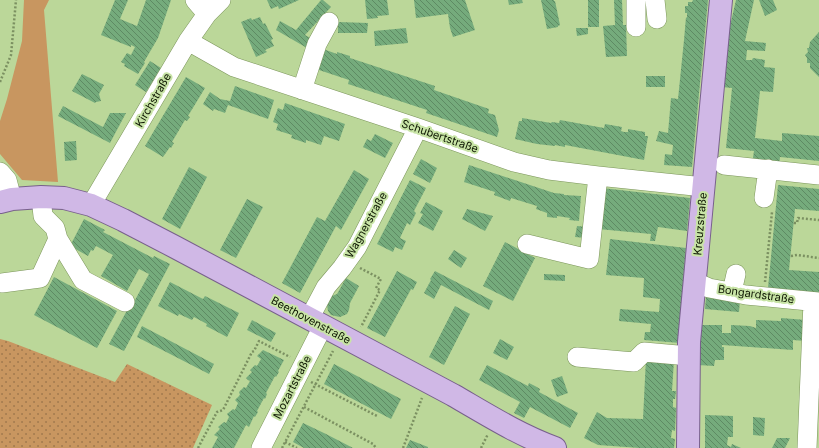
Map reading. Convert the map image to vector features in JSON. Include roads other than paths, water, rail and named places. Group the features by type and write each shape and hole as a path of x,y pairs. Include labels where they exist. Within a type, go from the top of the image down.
{"main road":[{"name":"Kreuzstraße","path":"688,448 689,342 721,0"},
{"name":"Beethovenstraße","path":"6,200 41,197 64,198 91,205 175,247 428,382 501,423 539,442 556,448"}],"street":[{"name":"Kirchstraße","path":"91,205 188,41 201,7 221,0"},
{"path":"636,0 636,27"},
{"path":"655,0 657,19"},
{"path":"302,90 317,44 329,22"},
{"name":"Schubertstraße","path":"188,41 234,67 418,128 514,162 550,170 593,176 704,187"},
{"name":"Wagnerstraße","path":"332,331 326,287 357,247 418,128"},
{"path":"724,165 819,175"},
{"path":"768,169 768,202"},
{"path":"0,172 7,180 6,200"},
{"path":"583,227 593,176"},
{"path":"527,244 589,259 593,176"},
{"path":"41,197 43,216 56,228 58,240 83,280 125,302"},
{"path":"2,283 40,278 58,240"},
{"name":"Bongardstraße","path":"694,287 709,288 734,283 763,297 816,302"},
{"path":"807,448 816,302"},
{"name":"Mozartstraße","path":"261,448 301,370 332,331"},
{"path":"577,357 634,362 644,352 689,356"}]}
